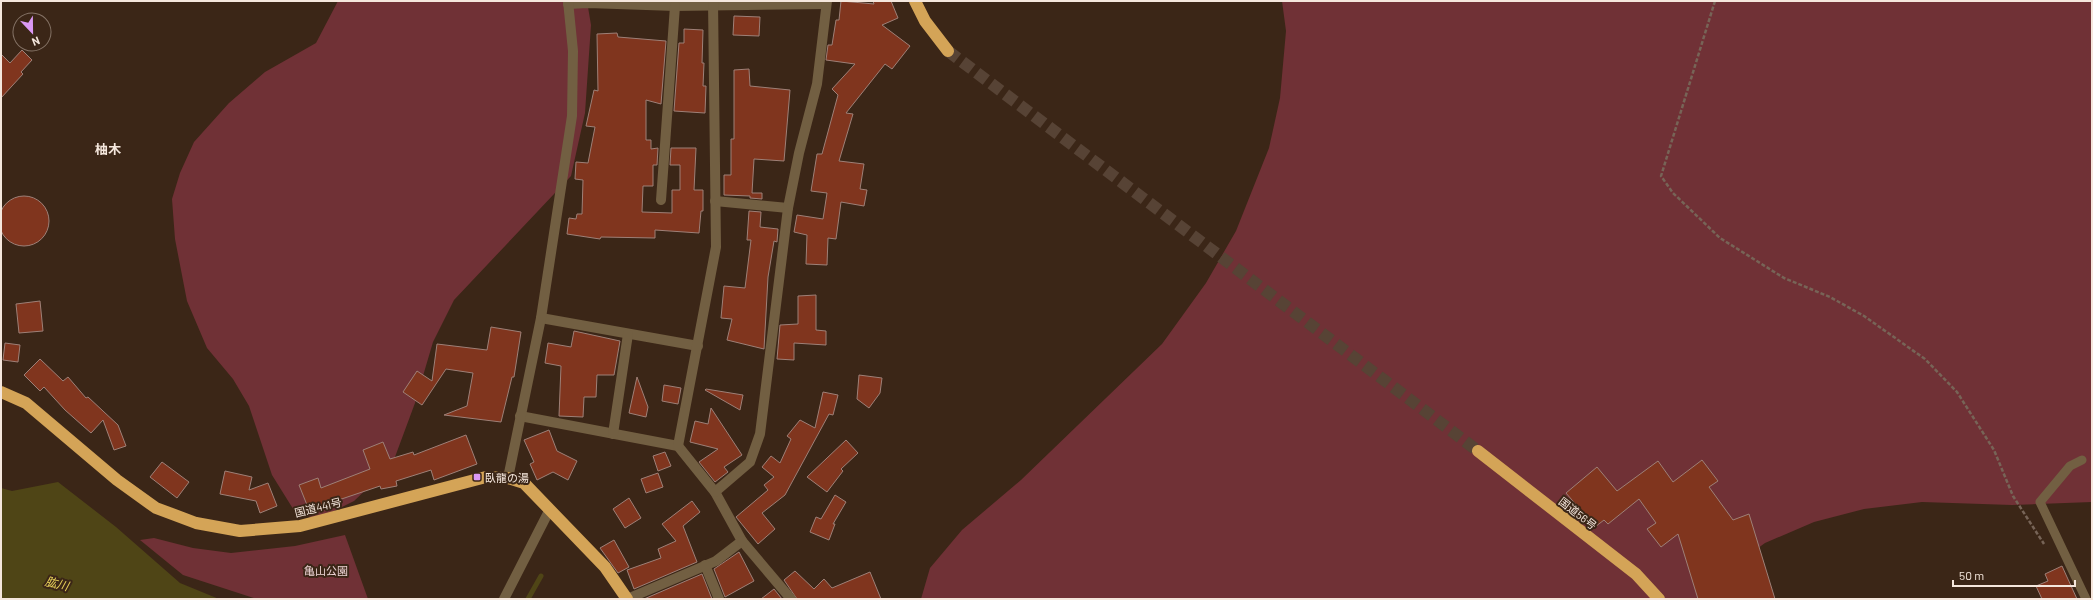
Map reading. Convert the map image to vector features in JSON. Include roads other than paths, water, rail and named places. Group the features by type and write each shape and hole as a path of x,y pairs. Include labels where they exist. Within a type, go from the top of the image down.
{"highway":[{"path":"915,1 925,21 948,51"},
{"name":"国道441号","path":"1,392 26,403 117,480 156,508 196,523 240,531 300,526 486,477 508,478 524,483 549,511 605,567 627,599"},
{"name":"国道56号","path":"1478,451 1636,574 1659,599"}],"street":[{"path":"508,478 541,318 572,116 573,51 568,2 675,6 714,3 826,2 816,84 799,153 788,208 760,434 750,462 714,492"},
{"path":"678,446 716,247 714,3"},
{"path":"660,200 675,6"},
{"path":"715,200 788,208"},
{"path":"541,318 698,346"},
{"path":"613,434 628,334"},
{"path":"520,416 678,446 714,492 742,541 791,599"},
{"path":"504,599 549,511"},
{"path":"627,599 716,561 742,541"},
{"path":"705,565 718,599"}],"lane":[{"path":"2082,460 2070,466 2040,502 2068,558 2086,599"}],"water":[{"name":"肱川","path":"58,482 116,527 180,583 219,599 1,599 1,488 12,491"}],"waterway":[{"path":"528,599 541,576"}],"tunnel":[{"path":"948,51 1478,451"}],"place":[{"name":"臥龍の湯","path":"477,477"}],"district":[{"name":"柚木","path":"108,149"}],"park label":[{"name":"亀山公園","path":"326,570"}]}
